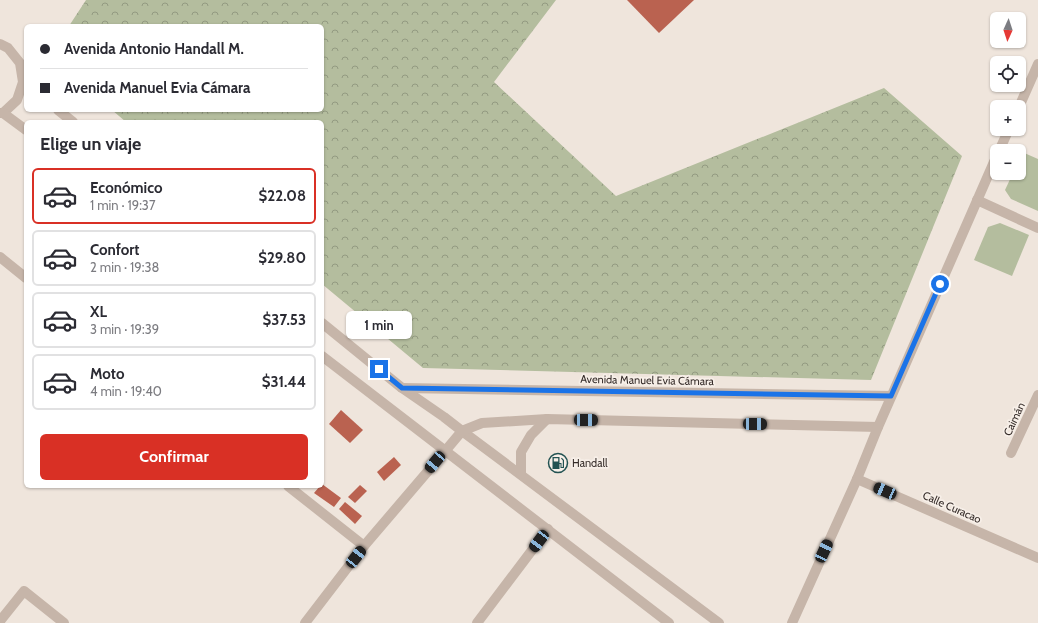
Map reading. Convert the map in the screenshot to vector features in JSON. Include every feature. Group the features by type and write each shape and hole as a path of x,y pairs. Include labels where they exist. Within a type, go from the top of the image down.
{"street":[{"path":"0,44 8,48 20,63 24,79"},
{"path":"1021,100 1038,64"},
{"path":"24,85 17,100 1,113 24,129"},
{"path":"60,112 70,120"},
{"path":"792,623 857,479 891,396 990,171"},
{"path":"977,200 1038,228"},
{"path":"0,257 24,276"},
{"path":"324,325 402,388 521,474 719,623"},
{"path":"324,358 669,623"},
{"name":"Avenida Manuel Evia Cámara","path":"402,388 891,396"},
{"name":"Caimán","path":"1011,453 1038,395"},
{"path":"1028,416 1038,420"},
{"path":"305,623 364,546 462,431 482,423 547,419 878,427"},
{"path":"521,474 520,452 531,435 547,419"},
{"name":"Calle Curacao","path":"857,479 1038,558"},
{"path":"291,488 364,546"},
{"path":"477,623 548,529"},
{"path":"0,621 24,591 64,623"}],"green space":[{"path":"86,0 556,0 494,82 616,196 884,88 962,156 871,380 423,368 324,286 324,120 124,120 114,112 324,112 324,24 70,24"},
{"path":"1026,154 1038,159 1038,211 1011,199 1005,190 1010,180 1026,180"},
{"path":"1000,223 1029,235 1012,276 974,260 988,227"}],"building":[{"path":"627,0 694,0 659,33"},
{"path":"341,410 363,430 350,443 329,424"},
{"path":"394,457 401,465 384,481 377,472"},
{"path":"324,485 341,498 334,507 314,493 318,488 324,488"},
{"path":"360,485 367,491 355,503 348,497"},
{"path":"345,502 362,516 355,524 339,509"}],"place":[{"name":"Handall","path":"558,463"}],"route":[{"path":"379,369 402,388 891,396 940,284"}]}
